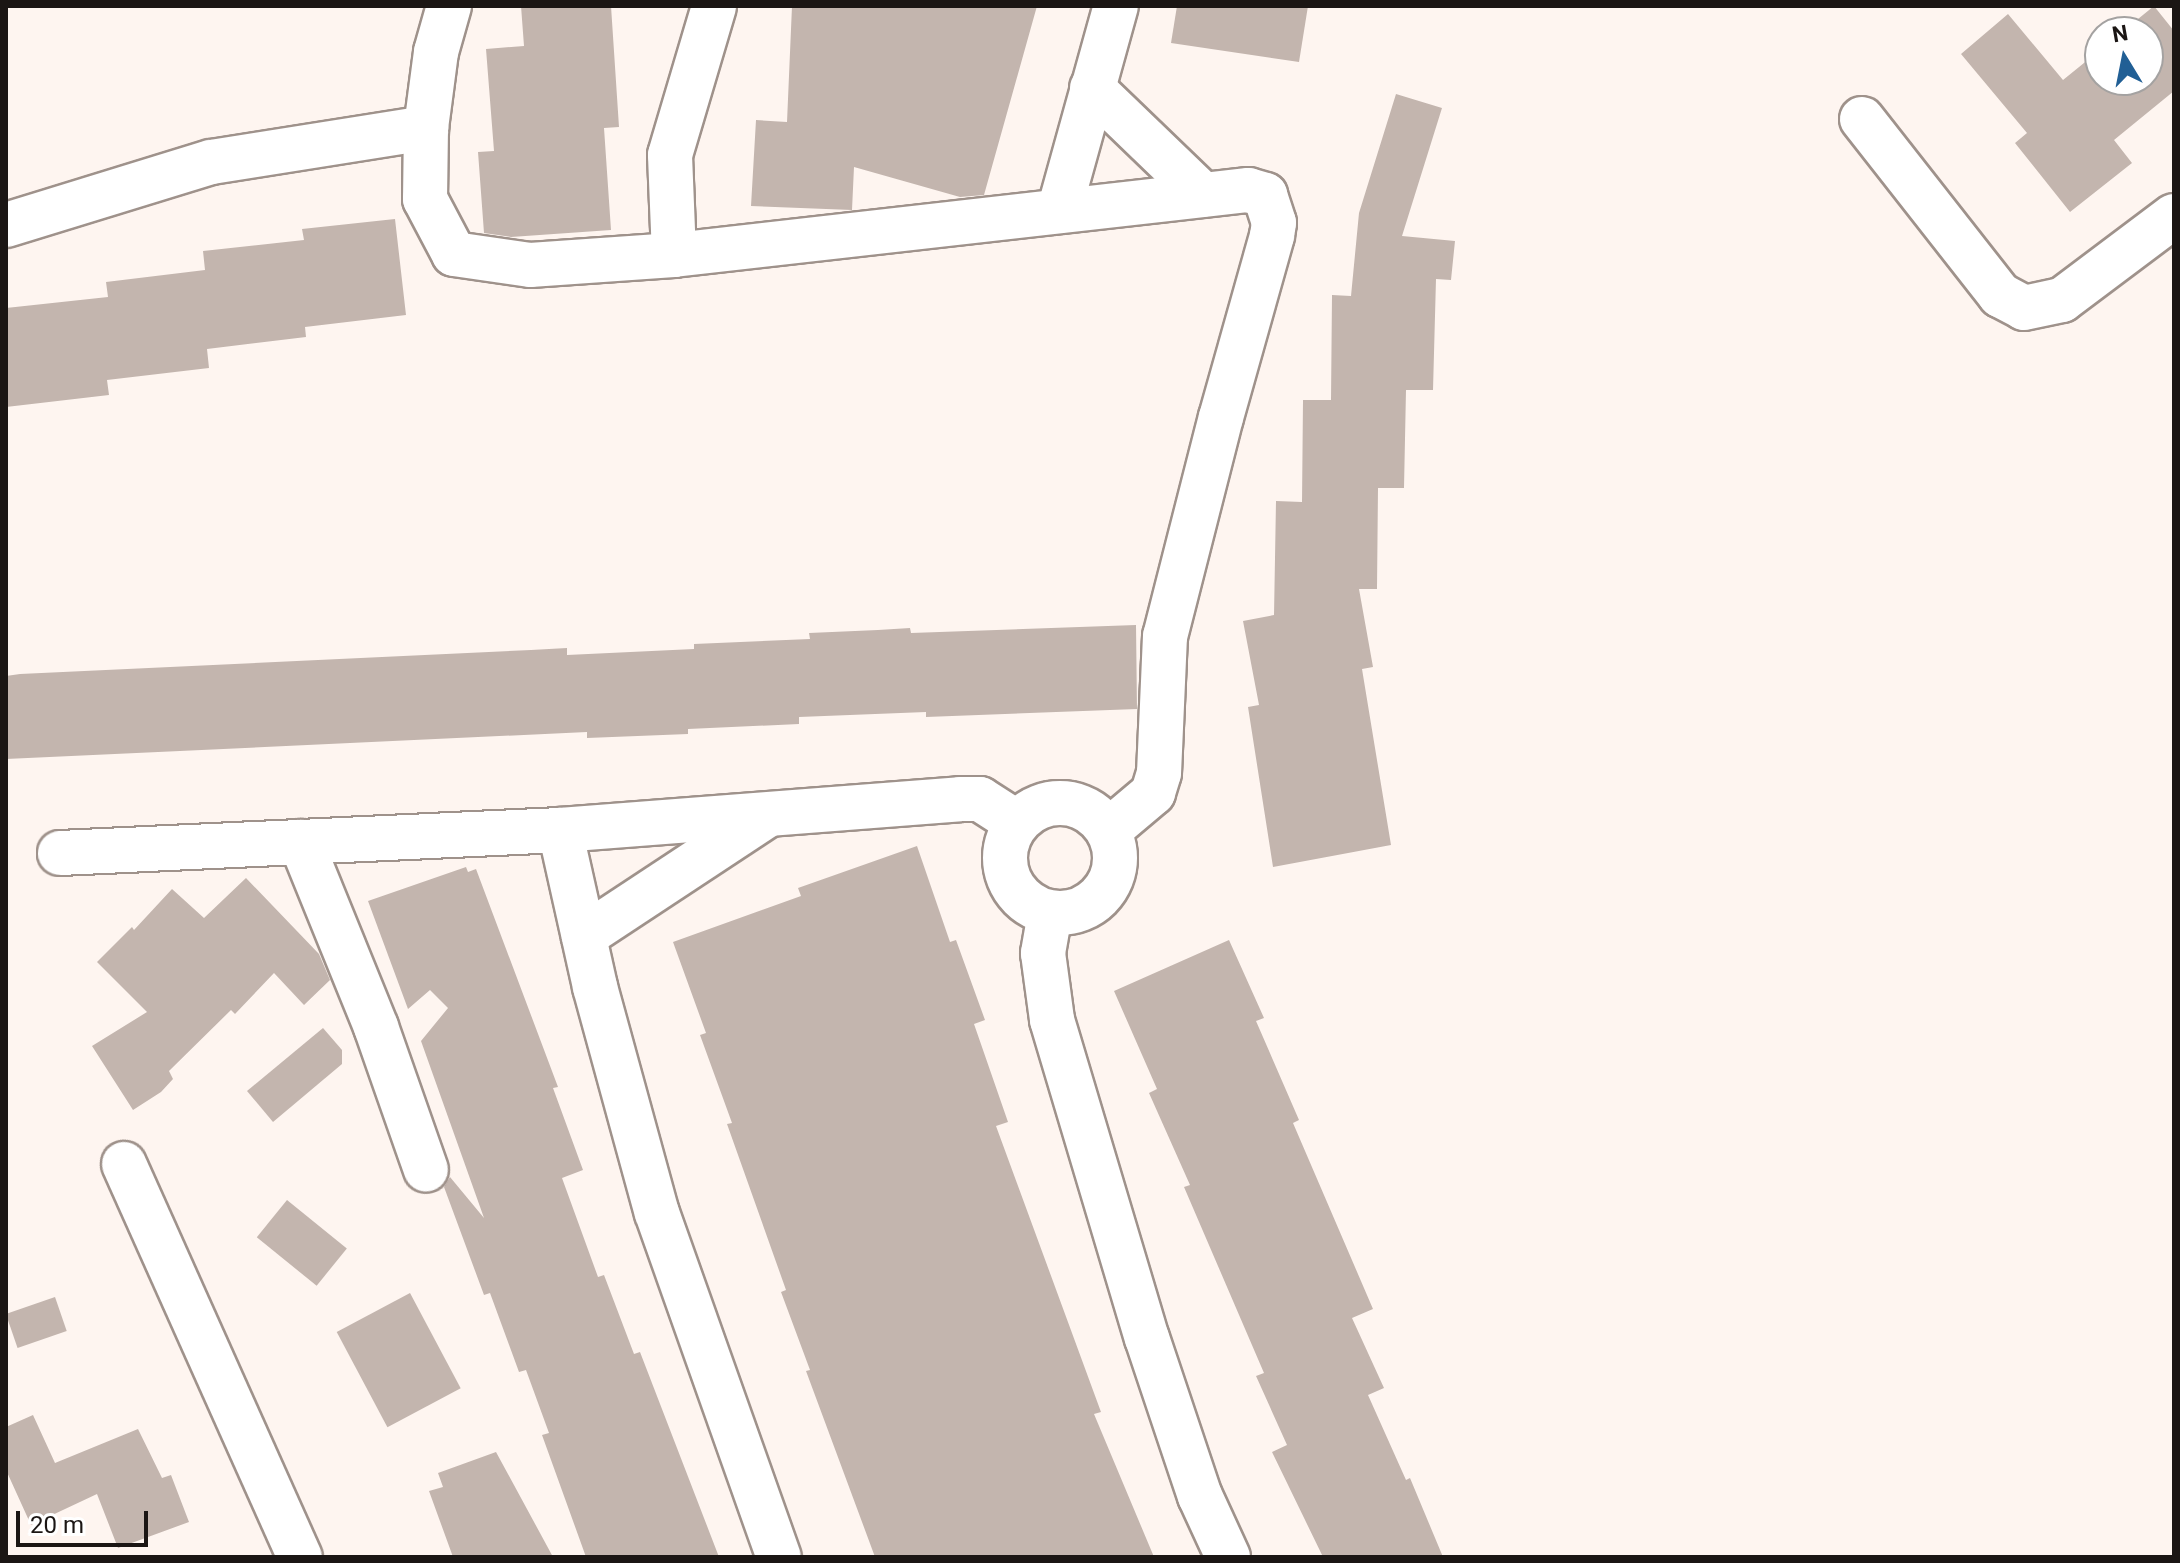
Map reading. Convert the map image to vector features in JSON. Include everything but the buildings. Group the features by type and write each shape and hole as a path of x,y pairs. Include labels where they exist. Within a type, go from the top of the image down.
{"street":[{"path":"449,6 436,52 426,128 425,199 454,254 530,265 674,255 1248,190 1265,195 1274,223 1272,236 1221,417 1165,636 1159,773 1153,793 1109,830"},
{"path":"674,255 670,155 714,6"},
{"path":"1059,211 1116,6"},
{"path":"1092,88 1203,195"},
{"path":"1862,119 2000,295 2024,308 2062,300 2174,216"},
{"path":"6,225 211,162 426,128"},
{"path":"60,853 560,830 980,799 1016,822"},
{"path":"1047,803 1083,806 1109,830 1115,850 1115,871 1105,890 1090,905 1071,913 1050,913 1023,901 1007,877 1004,848 1016,822 1047,803"},
{"path":"584,936 770,814"},
{"path":"560,830 584,936 657,1213 779,1557"},
{"path":"301,842 376,1027 426,1170"},
{"path":"1050,913 1043,953 1052,1020 1147,1338 1200,1496 1228,1557"},
{"path":"124,1164 300,1557"}]}
